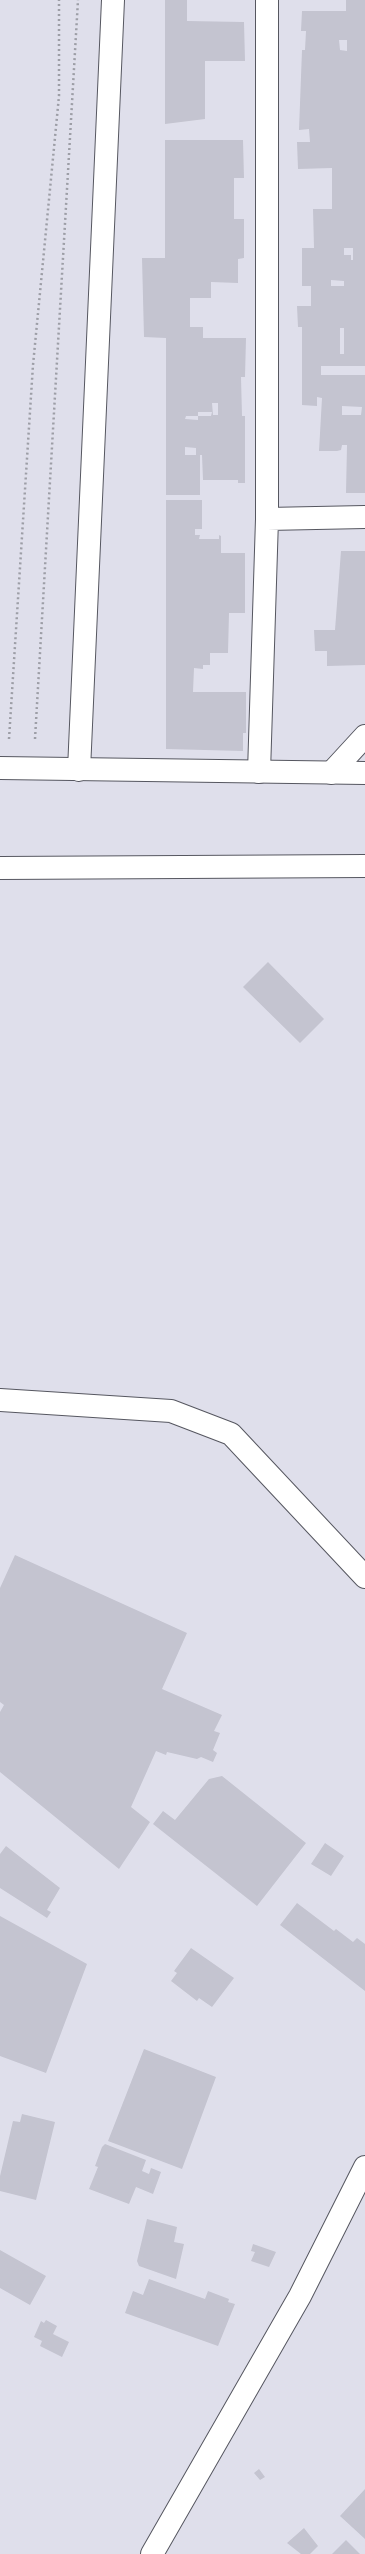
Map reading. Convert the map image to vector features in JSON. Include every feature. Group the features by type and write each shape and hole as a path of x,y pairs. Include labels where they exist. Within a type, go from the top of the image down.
{"street":[{"path":"79,770 114,0"},
{"path":"259,772 267,518 267,0"},
{"path":"267,518 365,517"},
{"path":"331,773 365,736"},
{"path":"3,768 365,773"},
{"path":"0,868 365,866"},
{"path":"0,1400 171,1411 231,1434 365,1576"},
{"path":"152,2554 300,2296 365,2167"}],"path":[{"path":"3,768 32,366 59,96 59,0"},
{"path":"33,769 78,0"}],"building":[{"path":"165,0 187,0 187,21 244,22 245,61 205,61 205,119 165,124"},
{"path":"346,0 365,0 365,366 321,366 321,375 365,375 365,493 346,493 347,445 342,445 341,450 337,451 319,451 322,398 317,397 317,406 302,405 302,327 298,327 297,306 311,306 311,286 302,286 302,248 314,248 313,209 332,209 332,168 298,169 297,142 310,142 309,129 299,130 302,50 305,50 306,31 301,31 302,11 346,11","holes":["339,40 347,40 347,51 340,50","344,248 353,248 353,260 351,260 351,255 344,255","331,280 344,281 344,286 331,286","340,328 344,328 344,354 340,354","342,406 362,407 361,415 342,415"]},
{"path":"165,140 243,140 244,178 234,178 234,219 244,219 244,258 238,259 238,283 211,282 211,298 190,298 190,327 203,327 203,338 246,338 245,377 241,377 242,416 245,416 245,483 238,483 238,480 203,480 202,455 200,455 200,495 166,495 166,338 144,337 142,258 165,258","holes":["212,403 218,403 218,415 213,415","198,412 212,412 211,416 198,416","186,416 198,416 198,420 185,419","185,447 196,448 196,455 185,455"]},
{"path":"166,500 202,500 202,529 195,529 195,535 200,535 199,539 219,539 219,535 221,536 221,553 245,553 245,613 229,613 228,653 210,653 210,665 203,665 203,669 194,668 193,692 246,692 246,733 243,733 243,751 166,749"},
{"path":"341,551 365,551 365,665 327,666 327,651 315,651 314,630 335,630"},
{"path":"268,962 324,1019 300,1043 243,987"},
{"path":"15,1555 187,1633 162,1689 222,1715 214,1731 220,1733 213,1750 217,1753 213,1762 201,1757 197,1759 167,1752 166,1755 156,1751 131,1807 150,1822 119,1869 0,1772 0,1712 4,1705 0,1702 0,1588"},
{"path":"222,1776 306,1843 257,1906 153,1824 163,1811 175,1820 209,1779"},
{"path":"325,1843 344,1856 331,1876 311,1864"},
{"path":"6,1846 60,1888 47,1910 51,1912 47,1918 0,1888 0,1854"},
{"path":"297,1903 334,1931 336,1929 353,1942 357,1938 365,1944 365,1991 280,1925"},
{"path":"0,1916 87,1964 46,2073 0,2056"},
{"path":"191,1948 234,1978 212,2007 199,1998 197,2001 171,1981 177,1973 174,1971"},
{"path":"144,2049 216,2077 182,2169 108,2141"},
{"path":"22,2114 55,2122 36,2200 0,2191 0,2176 13,2121 20,2122"},
{"path":"105,2144 146,2160 142,2171 149,2174 151,2168 161,2172 153,2194 136,2187 129,2204 89,2189 98,2167 95,2166 102,2147"},
{"path":"147,2219 177,2227 174,2242 184,2244 176,2279 139,2266 137,2261"},
{"path":"253,2244 276,2252 269,2267 251,2261 255,2252 251,2251"},
{"path":"0,2250 46,2276 30,2305 0,2288"},
{"path":"149,2279 205,2299 208,2291 229,2299 228,2302 235,2304 218,2346 125,2313 133,2291 143,2295"},
{"path":"46,2320 57,2326 53,2334 69,2342 62,2357 40,2346 42,2341 34,2337 41,2321 44,2323"},
{"path":"259,2469 265,2477 260,2480 254,2473"},
{"path":"365,2489 365,2539 340,2516"},
{"path":"304,2528 318,2546 310,2554 301,2554 287,2543"},
{"path":"346,2540 360,2554 332,2554"}]}
